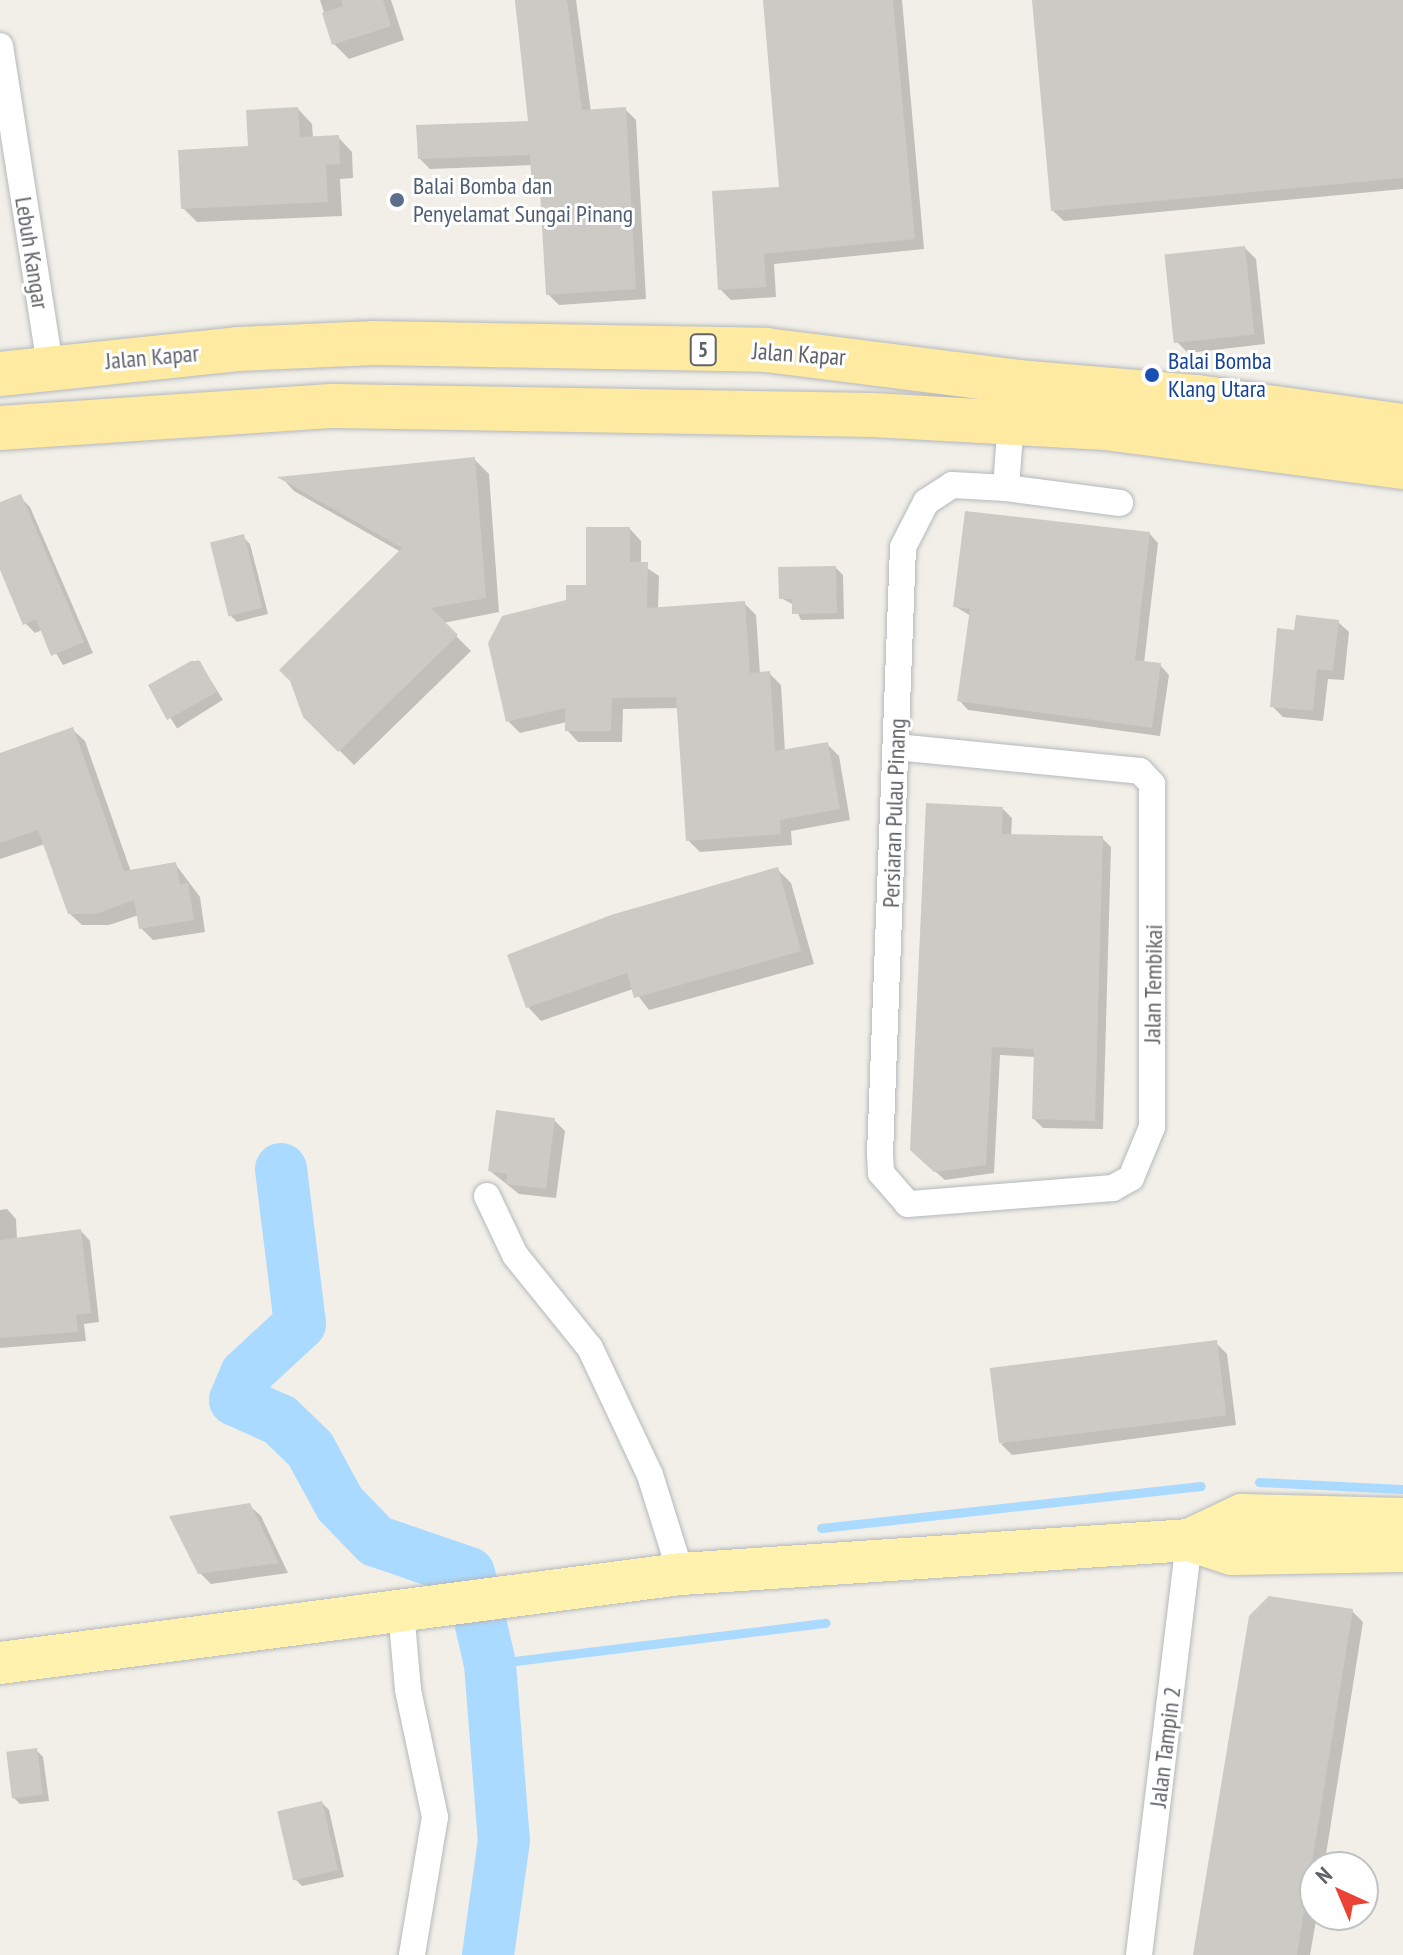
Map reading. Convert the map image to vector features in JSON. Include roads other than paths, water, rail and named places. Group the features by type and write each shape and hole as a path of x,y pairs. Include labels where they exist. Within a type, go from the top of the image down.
{"highway":[{"name":"Jalan Kapar","path":"0,374 50,366 374,343 766,350 1018,382 1197,397 1403,426"},
{"path":"0,428 334,406 638,409 1011,421 1238,443 1403,467"}],"main road":[{"path":"0,1663 681,1574 1189,1540 1242,1515 1403,1519"},
{"path":"1189,1540 1232,1554 1403,1551"}],"street":[{"name":"Lebuh Kangar","path":"1,56 50,366"},
{"path":"1006,488 1011,421"},
{"name":"Persiaran Pulau Pinang","path":"1113,1188 908,1204 881,1173 880,1154 903,547 926,502 952,485 1006,488 1120,503"},
{"name":"Jalan Tembikai","path":"896,747 1140,771 1152,784 1155,802 1152,1127 1131,1178 1113,1188"},
{"path":"487,1196 515,1255 590,1348 650,1475 681,1574"},
{"name":"Jalan Tampin 2","path":"1139,1955 1189,1540"},
{"path":"412,1955 435,1817 408,1690 416,1609"}],"waterway":[{"path":"281,1169 300,1324 246,1374 235,1400 280,1420 310,1449 340,1504 376,1541 469,1573 490,1664 504,1840 488,1955"},
{"path":"1259,1482 1403,1489"},
{"path":"821,1528 1201,1486"},
{"path":"490,1664 826,1623"}],"place":[{"name":"Balai Bomba dan Penyelamat Sungai Pinang","path":"397,200"},
{"name":"Balai Bomba Klang Utara","path":"1152,375"}]}
